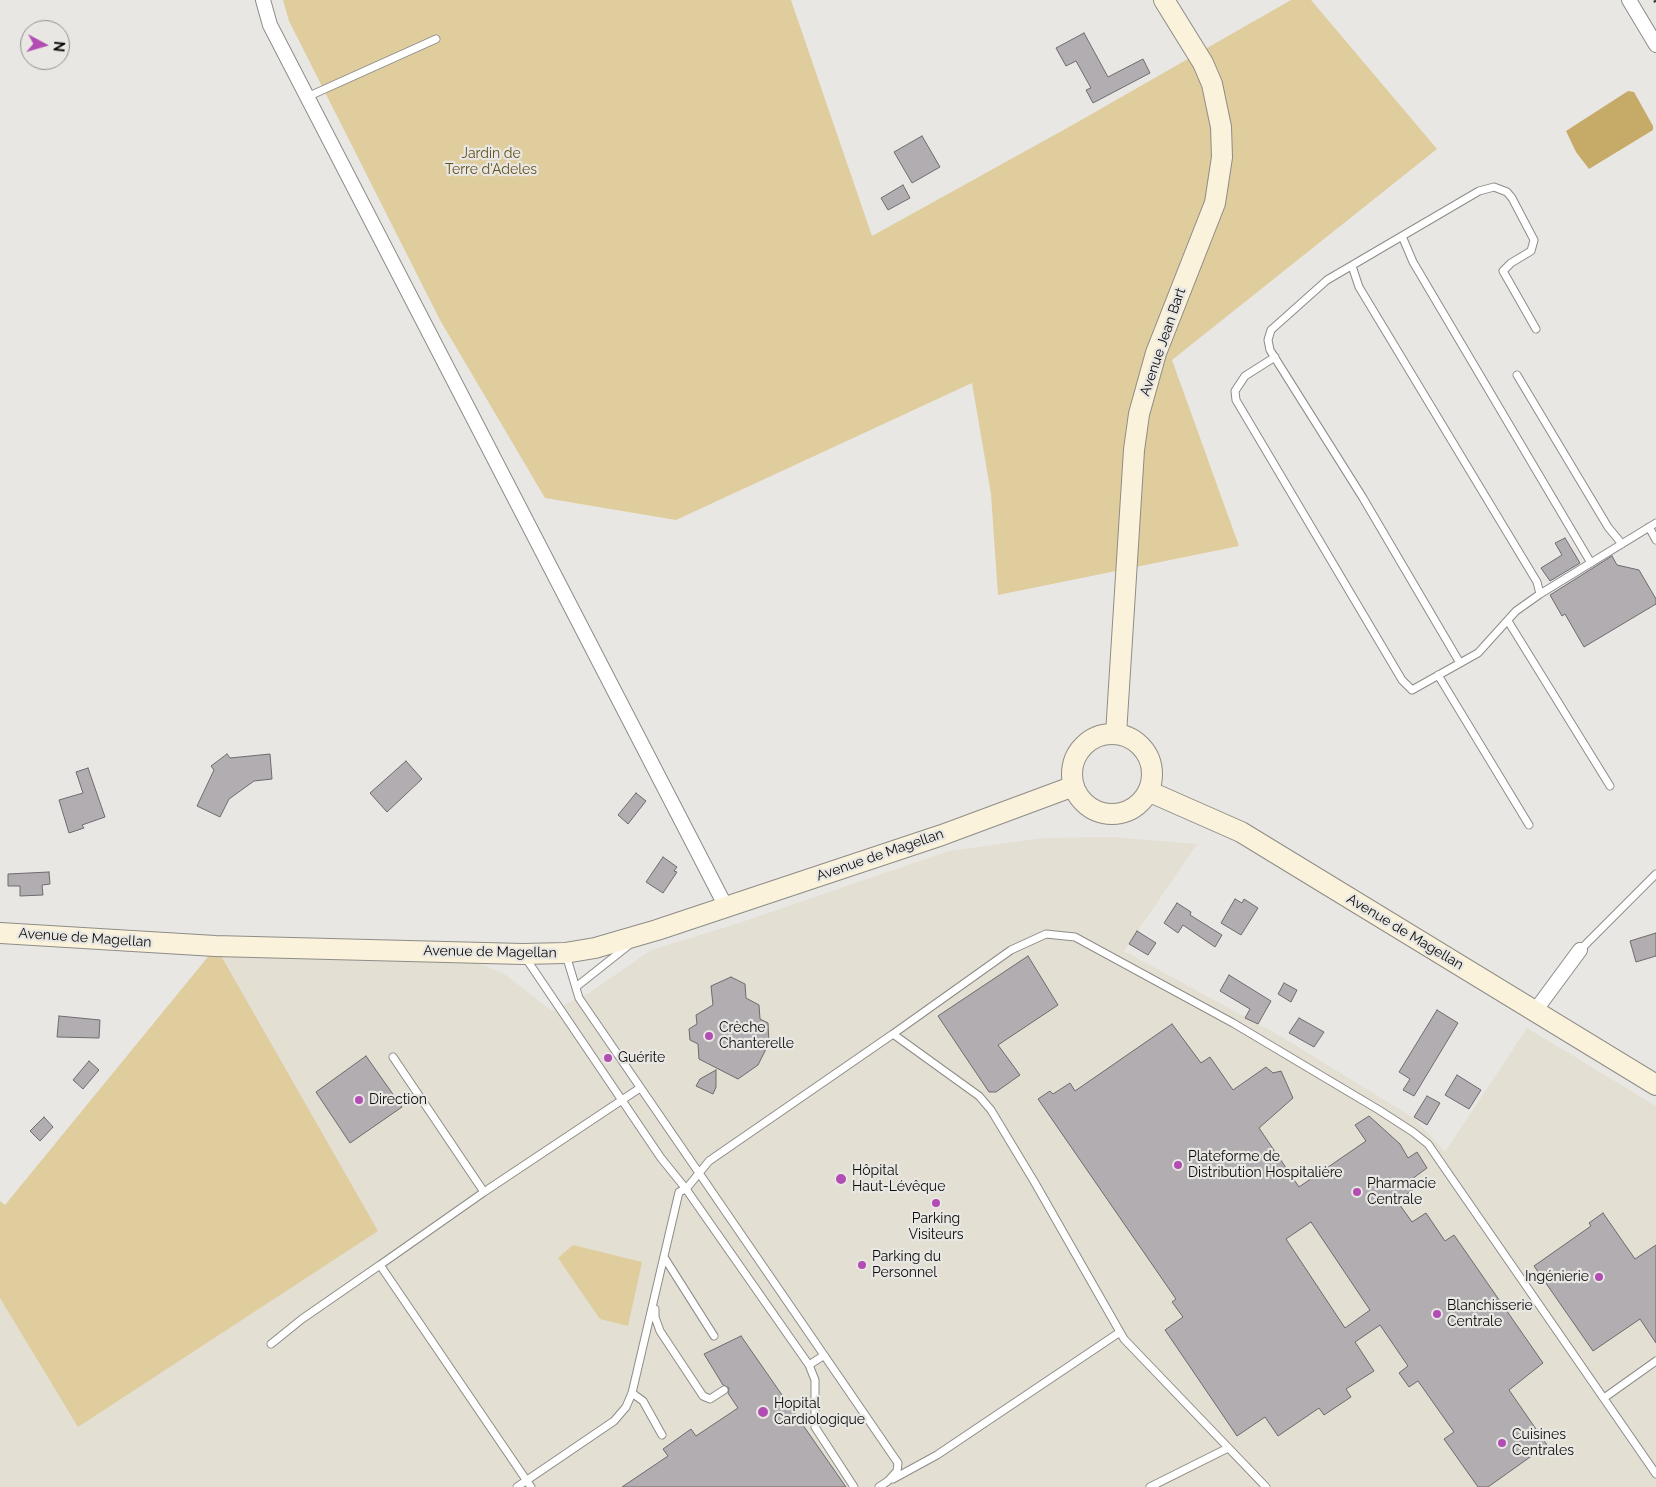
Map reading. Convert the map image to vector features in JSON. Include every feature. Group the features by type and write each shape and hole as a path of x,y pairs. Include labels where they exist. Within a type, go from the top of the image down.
{"street":[{"path":"263,0 270,25 726,907"},
{"name":"Avenue Jean Bart","path":"1116,734 1133,460 1139,414 1156,353 1215,203 1222,157 1221,127 1212,84 1203,63 1164,0"},
{"path":"1629,0 1656,45"},
{"path":"1116,734 1128,737 1139,744 1147,754 1151,766 1152,779 1148,791 1141,802 1129,810 1116,814 1102,813 1090,808 1080,798 1074,786 1072,773 1074,760 1081,749 1091,740 1103,735 1116,734"},
{"name":"Avenue de Magellan","path":"0,933 215,946 523,954 565,953 595,948 642,935 942,835 1074,786"},
{"name":"Avenue de Magellan","path":"1148,791 1240,832 1656,1085"},
{"path":"1535,1011 1580,950"}],"lane":[{"path":"308,97 436,39"},
{"path":"1460,663 1270,350 1268,340 1271,330 1327,280 1479,191 1494,187 1507,192 1512,198 1534,240 1531,251 1511,263 1503,271 1536,329"},
{"path":"1402,236 1413,262 1591,563"},
{"path":"1352,266 1359,287 1537,582 1540,594"},
{"path":"1276,357 1245,376 1235,391 1236,400 1402,680 1412,690 1478,653 1516,611 1540,594 1656,523"},
{"path":"1517,375 1608,527 1622,544"},
{"path":"1649,527 1656,540"},
{"path":"1508,621 1610,786"},
{"path":"1438,675 1528,825"},
{"path":"1580,950 1656,874"},
{"path":"517,1487 529,1484 614,1421 626,1406 632,1393 679,1192 686,1189 698,1172 709,1161 1011,950 1046,934 1075,937 1233,1022 1380,1110 1428,1144 1656,1474"},
{"path":"576,987 642,935"},
{"path":"565,953 579,998 898,1463 897,1472 888,1481"},
{"path":"523,954 661,1158 686,1189 809,1365 815,1380 815,1427 854,1487"},
{"path":"893,1034 979,1096 991,1110 1120,1332 1266,1487"},
{"path":"393,1057 484,1192"},
{"path":"271,1344 302,1319 484,1192 640,1088"},
{"path":"664,1257 714,1336"},
{"path":"380,1265 529,1484"},
{"path":"654,1296 655,1317 660,1331"},
{"path":"647,1329 653,1323 660,1331 703,1396 710,1399 724,1390"},
{"path":"879,1487 937,1455 1120,1332"},
{"path":"809,1365 823,1356"},
{"path":"1604,1398 1656,1362"},
{"path":"632,1393 644,1401 662,1434"},
{"path":"1150,1487 1228,1448"}],"shaded area":[{"path":"1628,91 1634,92 1653,126 1653,130 1589,169 1576,152 1566,131"},
{"name":"Hôpital Haut-Lévêque","path":"1113,837 1197,844 1124,951 1282,1037 1415,1119 1445,1152 1527,1028 1656,1106 1656,1487 0,1487 0,1255 216,947 474,961 506,975 552,1011 589,993 651,950 733,925 949,851 1043,838"}],"green space":[{"name":"Jardin de Terre d'Adeles","path":"283,0 791,0 872,236 1076,123 1291,0 1311,0 1437,149 1172,360 1239,546 998,595 991,494 972,383 676,520 545,498 440,320 289,21"},
{"path":"216,947 378,1231 78,1427 0,1298 0,1201 5,1205"},
{"path":"573,1245 642,1262 628,1326 600,1319 558,1258"}],"building":[{"path":"1084,33 1108,77 1143,59 1150,73 1093,103 1086,90 1091,88 1076,61 1066,66 1056,48"},
{"path":"922,136 940,167 912,183 894,152"},
{"path":"903,185 910,198 888,210 881,198"},
{"path":"1565,538 1580,563 1550,581 1541,568 1562,555 1555,543"},
{"path":"1612,556 1617,565 1639,570 1656,599 1656,604 1584,647 1565,614 1562,616 1550,595"},
{"path":"227,754 230,758 270,754 272,779 254,781 229,799 220,817 197,806 214,770 211,766"},
{"path":"406,761 422,779 387,812 370,793"},
{"path":"88,768 105,817 82,825 84,828 69,833 59,800 83,793 76,772"},
{"path":"636,793 646,801 628,824 618,815"},
{"path":"663,857 677,867 674,871 677,872 663,893 646,882"},
{"path":"49,872 50,884 42,885 43,895 20,896 20,886 8,886 8,874"},
{"path":"1235,899 1242,903 1244,899 1258,908 1241,935 1221,923"},
{"path":"1177,903 1191,912 1190,915 1222,935 1215,947 1183,925 1178,933 1164,923"},
{"path":"1137,931 1156,943 1148,955 1129,944"},
{"path":"1656,933 1656,956 1636,962 1630,941"},
{"path":"1028,956 1058,1005 998,1045 1020,1075 996,1092 989,1092 938,1016"},
{"path":"1229,975 1271,1001 1258,1024 1245,1018 1250,1009 1220,991"},
{"name":"Crèche Chanterelle","path":"731,977 745,984 746,998 759,1005 760,1019 768,1023 769,1043 758,1065 738,1079 699,1059 698,1044 690,1040 689,1029 697,1024 696,1015 713,1005 711,986"},
{"path":"1284,983 1297,990 1291,1002 1278,994"},
{"path":"1437,1010 1458,1023 1414,1096 1403,1090 1410,1079 1399,1072"},
{"path":"59,1016 100,1020 99,1038 57,1037"},
{"path":"1299,1018 1324,1032 1314,1047 1289,1033"},
{"path":"1172,1024 1201,1063 1210,1057 1233,1090 1266,1067 1273,1073 1281,1071 1293,1098 1259,1128 1299,1187 1366,1141 1355,1125 1369,1116 1400,1144 1408,1158 1417,1152 1427,1168 1412,1179 1417,1187 1397,1201 1412,1222 1426,1213 1445,1241 1454,1235 1543,1363 1509,1390 1547,1445 1488,1487 1478,1487 1444,1439 1454,1432 1418,1381 1409,1387 1399,1373 1408,1366 1380,1325 1355,1342 1374,1371 1346,1389 1351,1397 1324,1415 1319,1408 1278,1436 1265,1417 1237,1436 1165,1330 1183,1317 1172,1302 1176,1299 1038,1099 1050,1091 1053,1094 1070,1083 1075,1091","holes":["1311,1222 1370,1310 1345,1328 1286,1239"]},
{"name":"Direction","path":"366,1056 402,1107 350,1143 316,1092"},
{"path":"89,1061 99,1070 83,1089 73,1080"},
{"path":"716,1070 716,1087 713,1094 696,1086 700,1079"},
{"path":"1457,1075 1481,1090 1469,1109 1445,1095"},
{"path":"1427,1096 1440,1103 1427,1125 1414,1117"},
{"path":"44,1117 53,1127 40,1141 30,1131"},
{"name":"Ingénierie","path":"1603,1213 1635,1259 1656,1245 1656,1343 1640,1319 1593,1351 1534,1266 1591,1226 1589,1223"},
{"name":"Hopital Cardiologique","path":"741,1336 846,1487 622,1487 668,1456 663,1449 691,1429 696,1436 738,1408 728,1393 729,1388 723,1385 704,1354"}],"place":[{"name":"Crèche Chanterelle","path":"709,1036"},
{"name":"Guérite","path":"608,1058"},
{"name":"Direction","path":"359,1100"},
{"name":"Plateforme de Distribution Hospitalière","path":"1178,1165"},
{"name":"Hôpital Haut-Lévêque","path":"841,1179"},
{"name":"Pharmacie Centrale","path":"1357,1192"},
{"name":"Parking Visiteurs","path":"936,1203"},
{"name":"Parking du Personnel","path":"862,1265"},
{"name":"Ingénierie","path":"1599,1277"},
{"name":"Blanchisserie Centrale","path":"1437,1314"},
{"name":"Hopital Cardiologique","path":"763,1412"},
{"name":"Cuisines Centrales","path":"1502,1443"}]}
